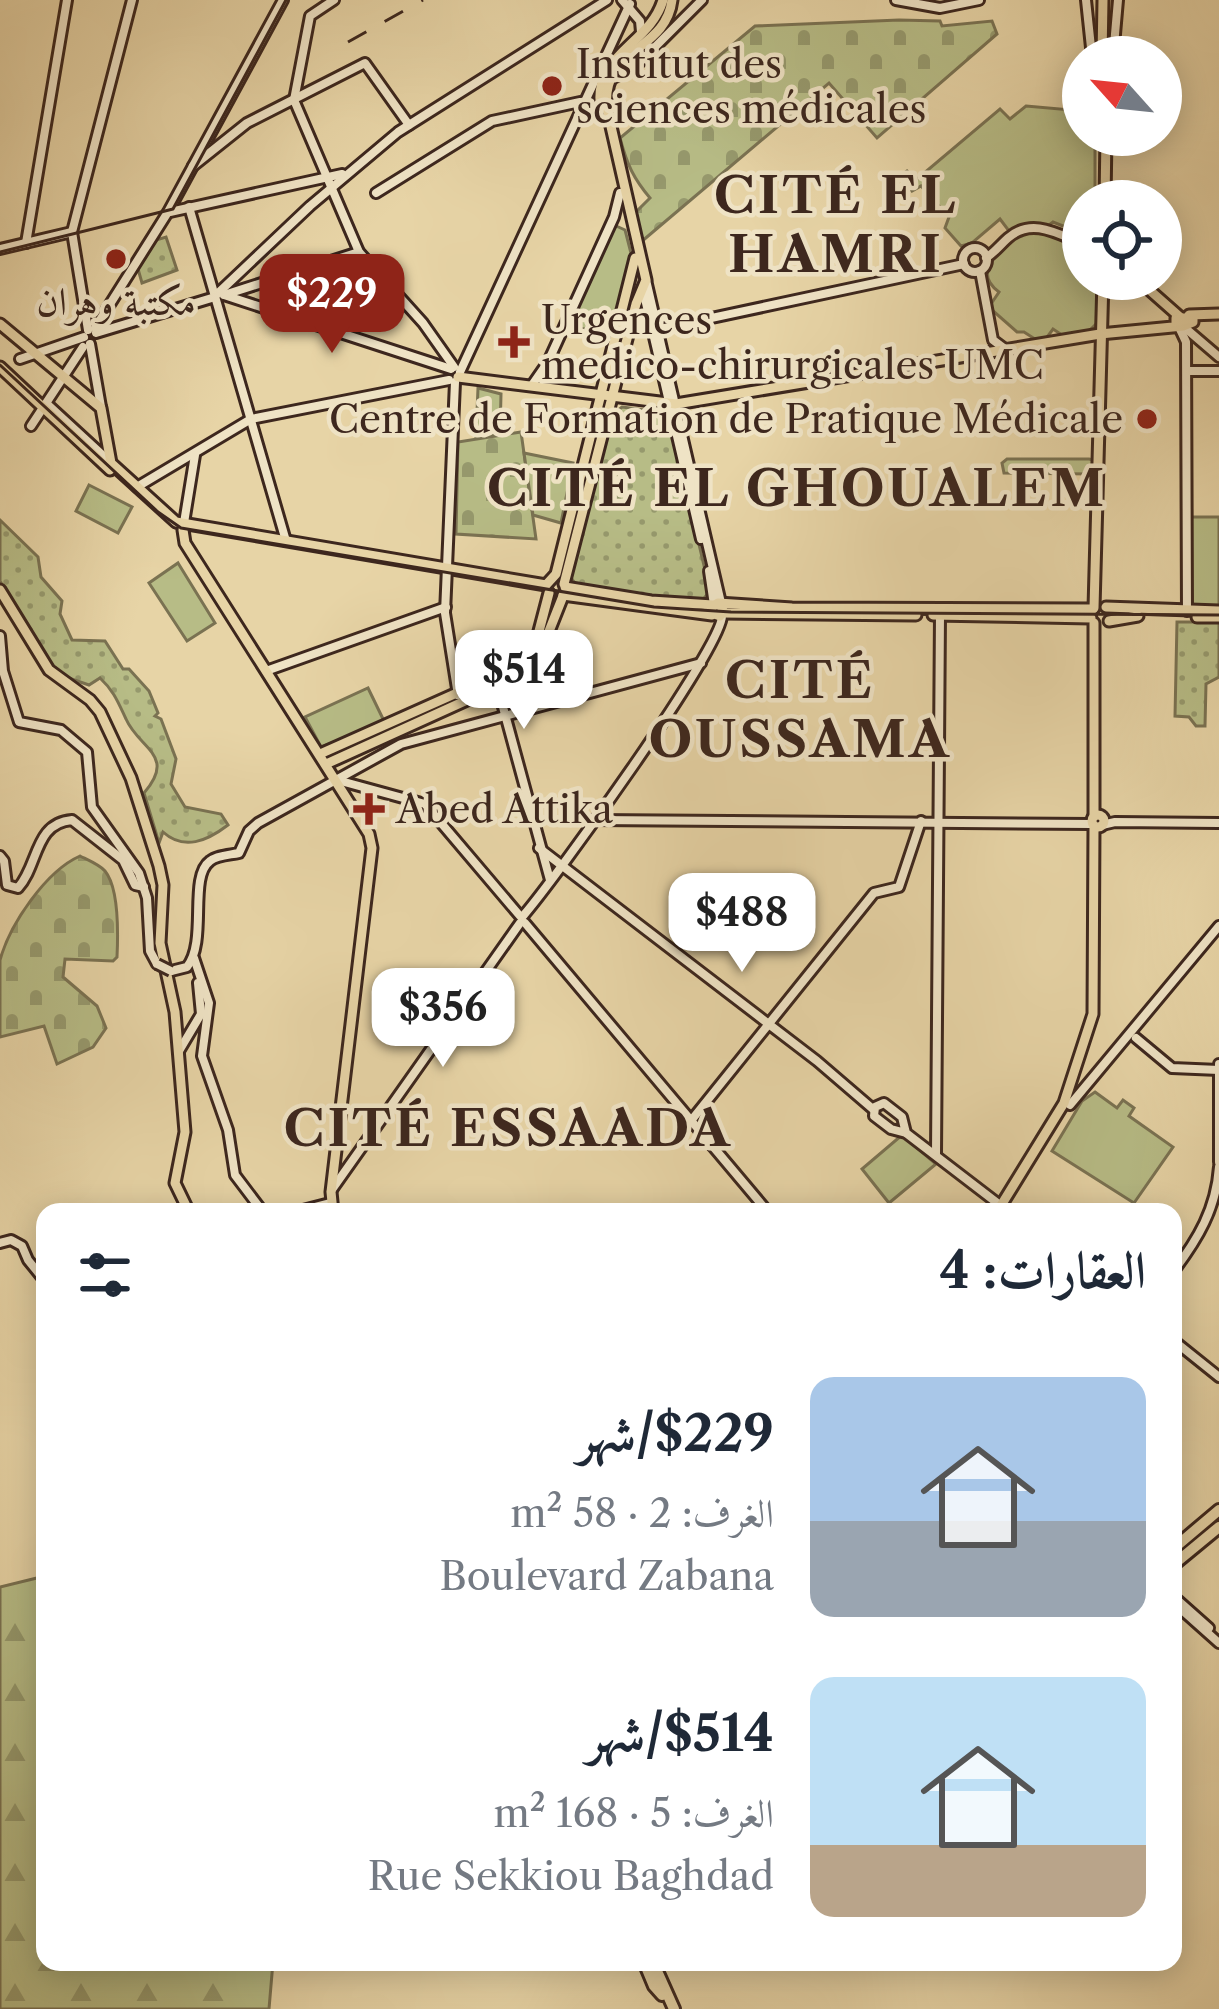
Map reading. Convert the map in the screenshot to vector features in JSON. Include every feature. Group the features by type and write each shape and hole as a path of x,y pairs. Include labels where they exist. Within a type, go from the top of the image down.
{"highway":[{"path":"1182,1549 1219,1519"},
{"path":"654,1971 671,2009"}],"main road":[{"path":"26,240 67,0"},
{"path":"133,0 72,232 101,408 100,451 183,527 449,572"},
{"path":"31,426 168,212 283,0"},
{"path":"334,0 310,16 294,100 359,252 423,323 455,375"},
{"path":"376,193 492,121 578,104 593,93 606,69 667,0"},
{"path":"633,60 661,28 667,0"},
{"path":"896,0 940,8 979,0"},
{"path":"1105,0 1106,36"},
{"path":"1111,36 1118,0"},
{"path":"323,759 497,688 539,653 564,590 582,494 624,328 640,284 607,109 607,85 612,71 633,60 700,1"},
{"path":"1089,2 1091,36"},
{"path":"616,4 644,17 658,14"},
{"path":"616,4 642,26 637,38"},
{"path":"531,386 548,362 620,216 623,195 593,93 616,4"},
{"path":"220,296 345,175 409,124 616,4"},
{"path":"191,166 247,123 365,63 409,124"},
{"path":"460,691 447,607 455,375 578,104"},
{"path":"168,212 326,175 345,175"},
{"path":"189,208 220,296 286,542"},
{"path":"331,1202 701,663 722,625 656,329 620,216"},
{"path":"993,354 977,271 1013,235 1029,228 1062,236"},
{"path":"0,249 72,232"},
{"path":"964,264 964,255 974,249 986,258"},
{"path":"20,359 359,252"},
{"path":"624,328 656,329 964,264 977,271 993,354"},
{"path":"220,296 455,375 673,404 1219,314"},
{"path":"1007,1203 1067,1104 1098,1010 1096,821 1105,300"},
{"path":"1159,300 1219,357"},
{"path":"1182,322 1187,611"},
{"path":"0,324 101,408"},
{"path":"993,340 1000,349 1012,350"},
{"path":"548,362 548,379 560,389"},
{"path":"0,367 100,451 185,543 365,824 372,848 331,1202"},
{"path":"1186,371 1219,371"},
{"path":"137,488 251,419 455,375"},
{"path":"185,543 183,527 195,454"},
{"path":"438,710 460,691 497,688 532,644 582,494"},
{"path":"170,526 549,590 554,598 564,590 719,609 940,615 1219,614"},
{"path":"0,590 49,670 100,712 131,778 161,880 158,956 175,1019 185,1132 176,1183 184,1203"},
{"path":"268,674 447,607"},
{"path":"719,609 1219,614"},
{"path":"936,1154 940,615"},
{"path":"0,636 4,676 19,722 61,730 85,748 92,807 136,866 144,887 150,951 157,964 171,971 192,960"},
{"path":"177,1058 202,1007 192,960 201,912 200,880 207,863 239,853 252,827 401,744 701,663"},
{"path":"497,688 550,880"},
{"path":"336,779 425,804 760,1203"},
{"path":"0,856 7,885 18,887 27,878 46,832 72,820 119,856 136,886 144,887"},
{"path":"593,820 1219,823"},
{"path":"690,1122 874,893 899,887 920,821"},
{"path":"539,848 874,1106 884,1103 902,1117 902,1128 995,1203"},
{"path":"1067,1104 1133,1036 1219,927"},
{"path":"192,960 208,1003 202,1056 227,1130 235,1175 256,1203"},
{"path":"175,1019 182,1028 192,1029"},
{"path":"1133,1036 1172,1068 1219,1068 1219,1164 1214,1201 1206,1223 1182,1259"},
{"path":"0,1243 10,1240 22,1246 36,1267"},
{"path":"1182,1347 1219,1377"},
{"path":"1182,1607 1219,1640"}],"green space":[{"path":"940,21 942,26 992,21 997,34 877,138 829,83 641,242 633,215 650,198 632,171 620,138 755,26"},
{"path":"1026,106 1062,109 1062,156 1095,156 1095,180 1062,180 1062,226 1031,223 1009,231 1000,219 972,243 961,246 945,228 949,217 921,186 912,191 900,176 907,171 916,180 1000,109 1010,119"},
{"path":"614,225 625,230 633,261 615,331 572,328 568,322"},
{"path":"1025,231 1062,239 1062,300 1098,300 1098,322 1088,332 1065,337 1053,329 1038,341 1017,332 992,310 999,292 987,275 992,258"},
{"path":"166,237 177,270 142,283 138,269 156,240"},
{"path":"478,388 501,394 500,434 476,437"},
{"path":"622,407 668,413 710,591 701,602 576,585 570,576 612,415"},
{"path":"521,432 536,539 456,534 458,442"},
{"path":"524,453 573,463 561,523 533,515"},
{"path":"1007,459 1089,459 1094,460 1094,474 1004,473 1002,463"},
{"path":"89,485 132,507 118,533 76,511"},
{"path":"1190,517 1219,517 1219,606 1189,606"},
{"path":"0,520 38,557 41,577 62,601 60,614 72,640 105,641 123,669 129,669 149,691 158,713 155,716 161,719 176,759 171,784 185,807 221,814 228,825 196,842 179,841 163,832 159,843 144,793 157,770 156,761 100,678 89,685 57,674 0,581"},
{"path":"178,563 215,623 187,641 149,583"},
{"path":"1177,622 1219,622 1219,677 1206,684 1205,726 1175,716"},
{"path":"368,688 385,723 321,747 305,717"},
{"path":"80,856 110,879 117,912 117,957 113,961 65,959 63,977 97,1006 106,1028 93,1047 57,1064 44,1026 0,1037 0,960 31,900"},
{"path":"1095,1092 1117,1108 1123,1100 1134,1108 1129,1116 1173,1147 1134,1203 1052,1151 1082,1101"},
{"path":"902,1135 936,1164 889,1203 862,1169"},
{"path":"36,1578 36,1971 272,1971 269,2009 0,2009 0,1587"}],"tram line":[{"path":"0,252 173,209 286,0"},
{"path":"0,365 181,528 654,607 731,612 1219,615"}],"railway":[{"path":"348,42 423,0"}],"place":[{"name":"Institut des sciences médicales","path":"552,86"},
{"name":"مكتبة وهران","path":"116,259"},
{"name":"Urgences medico-chirurgicales UMC","path":"514,342"},
{"name":"Centre de Formation de Pratique Médicale","path":"1147,419"},
{"name":"Abed Attika","path":"369,809"}],"district":[{"name":"CITÉ EL HAMRI","path":"836,224"},
{"name":"CITÉ EL GHOUALEM","path":"797,488"},
{"name":"CITÉ OUSSAMA","path":"800,709"},
{"name":"CITÉ ESSAADA","path":"508,1128"}]}
